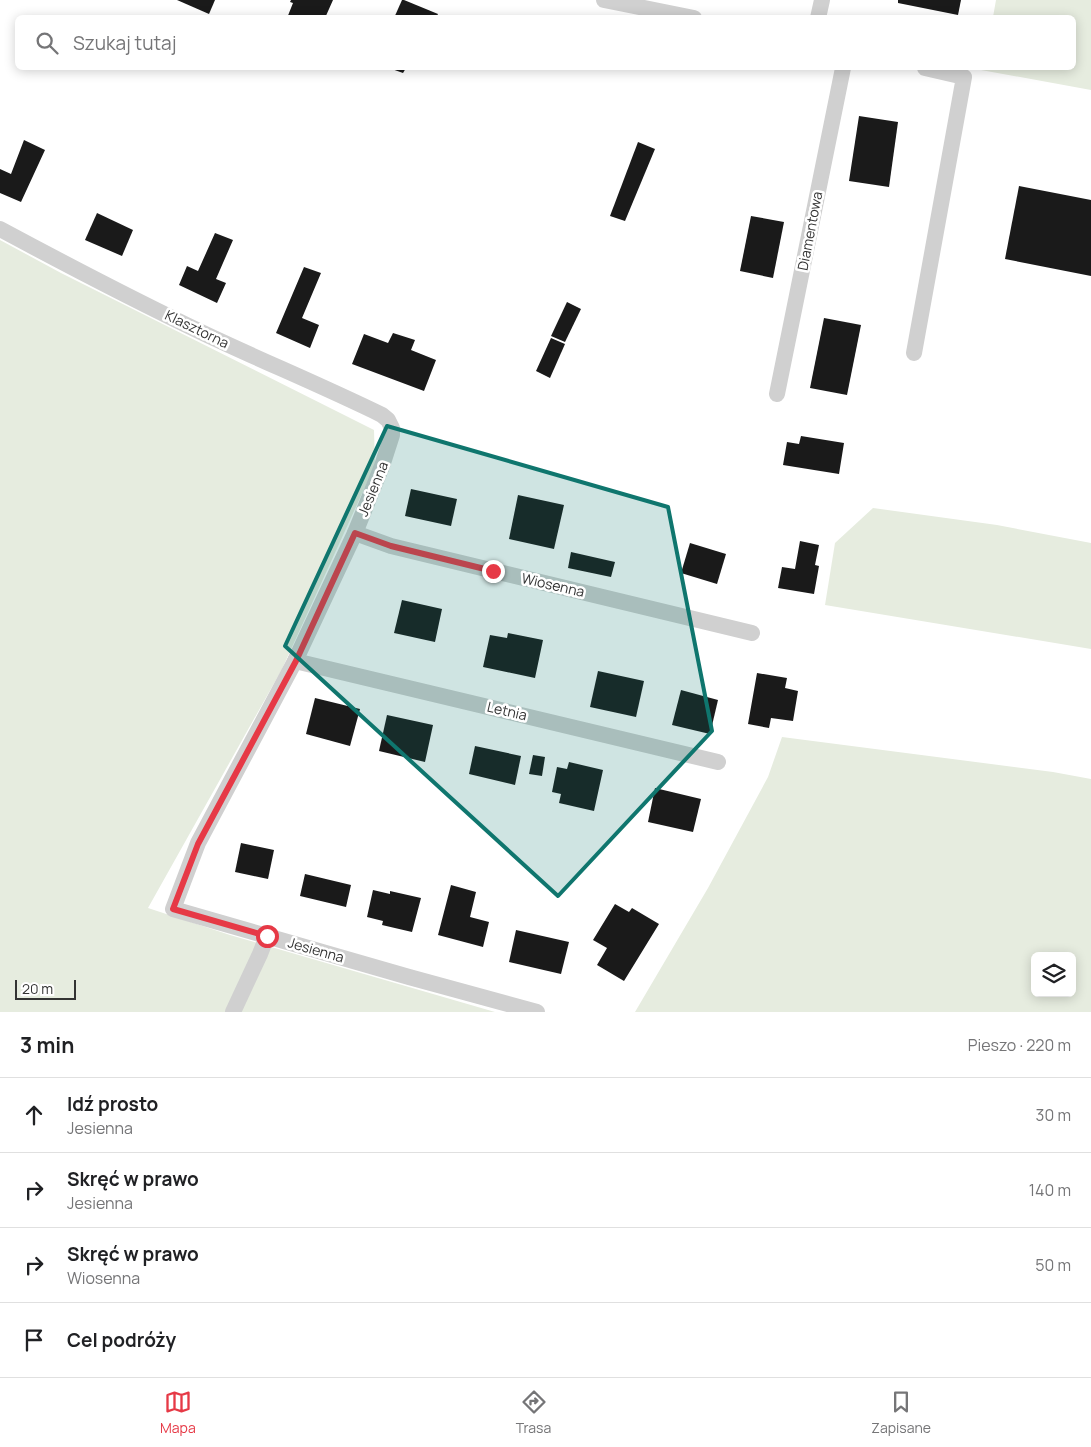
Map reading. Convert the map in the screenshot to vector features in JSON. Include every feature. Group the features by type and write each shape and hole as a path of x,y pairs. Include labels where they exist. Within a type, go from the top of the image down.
{"street":[{"path":"604,0 679,15"},
{"path":"819,15 822,0"},
{"name":"Diamentowa","path":"777,394 843,70"},
{"path":"914,353 964,77 933,70"},
{"name":"Klasztorna","path":"0,228 202,332 382,414 392,428"},
{"name":"Jesienna","path":"392,428 392,435 382,466 355,533 296,661 198,844 173,909 537,1012"},
{"name":"Wiosenna","path":"355,533 391,546 752,633"},
{"name":"Letnia","path":"296,661 718,762"},
{"path":"233,1012 267,936"}],"highlighted area":[{"path":"387,426 668,507 712,731 558,896 285,646"}],"shaded area":[{"path":"996,0 1091,0 1091,90 981,70 1076,70 1076,15 993,15"},
{"path":"0,240 61,273 374,430 375,465 282,669 148,908 230,935 495,1012 0,1012"},
{"path":"873,508 997,525 1091,543 1091,649 825,605 835,543"},
{"path":"782,737 1053,772 1091,779 1091,1012 635,1012 708,888 768,777"}],"building":[{"path":"177,0 215,0 209,14"},
{"path":"291,0 333,0 326,15 288,15 293,3 290,2"},
{"path":"402,0 438,14 438,15 395,15"},
{"path":"898,0 961,0 958,15 898,3"},
{"path":"859,116 898,122 889,187 849,181"},
{"path":"24,140 45,150 21,202 0,193 0,169 11,174"},
{"path":"638,142 655,149 625,221 610,216"},
{"path":"1019,186 1091,200 1091,276 1005,259"},
{"path":"97,213 133,230 122,256 85,240"},
{"path":"751,216 784,222 773,278 740,271"},
{"path":"215,233 233,240 216,279 226,283 217,303 179,285 187,266 198,271"},
{"path":"304,267 321,273 302,318 319,325 310,348 276,333"},
{"path":"567,302 581,309 565,342 551,336"},
{"path":"824,318 861,325 847,395 810,388"},
{"path":"393,333 415,340 411,350 436,360 424,391 352,364 364,334 388,343"},
{"path":"551,338 565,344 550,378 536,371"},
{"path":"801,436 844,443 839,474 783,465 787,442 799,444"},
{"path":"411,489 457,499 451,526 405,516"},
{"path":"518,495 564,505 554,549 509,539"},
{"path":"800,541 819,545 815,565 819,566 814,594 778,588 782,567 795,569"},
{"path":"690,543 726,554 717,584 681,573"},
{"path":"571,552 615,562 611,577 568,568"},
{"path":"402,600 442,609 435,642 394,633"},
{"path":"508,633 543,640 535,678 483,667 490,635 507,638"},
{"path":"598,671 644,681 636,717 590,707"},
{"path":"757,673 787,678 785,688 798,691 793,721 771,718 769,728 748,724"},
{"path":"681,690 718,700 710,734 672,725"},
{"path":"315,698 360,709 350,746 306,734"},
{"path":"387,715 433,725 425,762 379,751"},
{"path":"475,746 521,756 515,785 469,774"},
{"path":"533,755 545,757 542,776 529,774"},
{"path":"569,762 603,770 594,811 559,803 561,794 552,792 557,767 567,769"},
{"path":"655,788 701,799 693,832 648,822"},
{"path":"241,843 274,850 268,879 235,872"},
{"path":"305,874 351,885 346,907 300,896"},
{"path":"451,885 476,892 470,917 489,922 483,947 438,935"},
{"path":"373,890 390,894 390,891 421,898 412,932 382,925 383,921 367,917"},
{"path":"615,904 629,912 632,908 659,924 624,981 597,965 607,948 593,940"},
{"path":"516,930 569,942 561,974 509,962"}],"route":[{"path":"267,936 173,909 198,844 296,661 355,533 391,546 493,571"}]}
